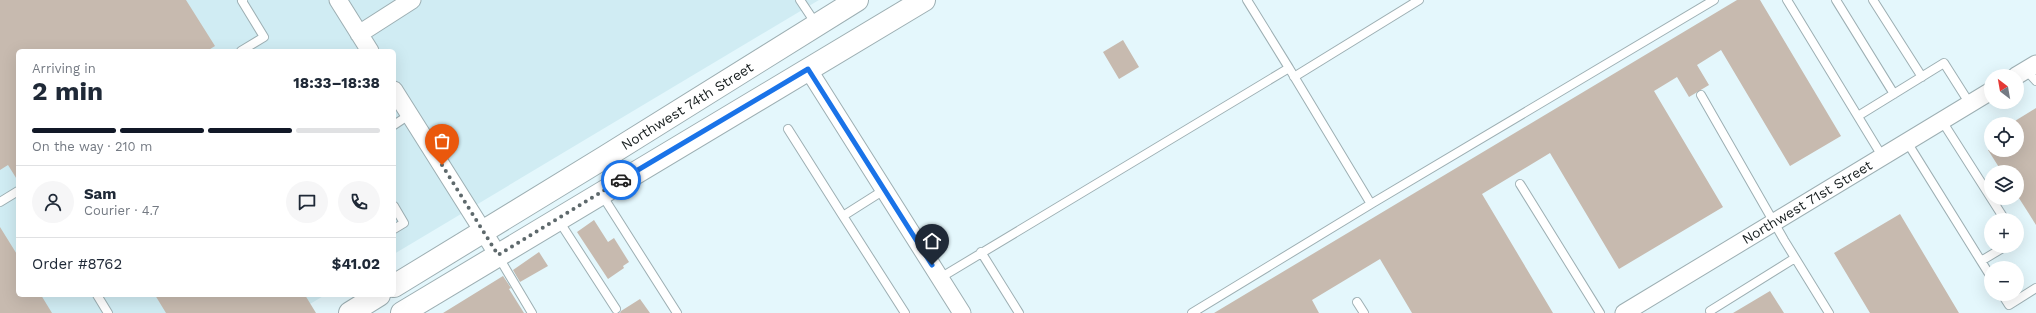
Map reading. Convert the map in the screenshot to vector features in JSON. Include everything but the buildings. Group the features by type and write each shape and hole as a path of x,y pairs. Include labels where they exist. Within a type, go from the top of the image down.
{"main road":[{"name":"Northwest 74th Street","path":"396,285 857,0"},
{"name":"Northwest 74th Street","path":"414,310 558,218 924,0"},
{"path":"350,313 371,297"}],"street":[{"path":"338,0 369,49"},
{"path":"359,34 406,1"},
{"path":"808,69 962,313"},
{"path":"396,93 498,255"},
{"name":"Northwest 71st Street","path":"1624,313 1984,95"}],"lane":[{"path":"242,0 264,37 244,49"},
{"path":"800,0 817,25"},
{"path":"1246,0 1371,204"},
{"path":"1294,77 1419,0"},
{"path":"1192,313 1371,204 1714,0"},
{"path":"1787,0 1882,156"},
{"path":"1836,0 1894,94"},
{"path":"1873,0 1922,77"},
{"path":"1858,116 1944,64 1970,104"},
{"path":"940,278 1289,68"},
{"path":"1701,95 1795,258 1829,313"},
{"path":"396,124 409,115"},
{"path":"1942,121 2001,213"},
{"path":"788,129 905,313"},
{"path":"1907,142 1984,266"},
{"path":"1520,184 1600,313"},
{"path":"843,216 884,190"},
{"path":"0,202 16,192"},
{"path":"601,192 677,313"},
{"path":"396,209 404,223 396,228"},
{"path":"558,218 616,309"},
{"path":"981,252 1019,313"},
{"path":"1981,261 1994,253"},
{"path":"498,255 532,313"},
{"path":"1710,311 1795,258"},
{"path":"2024,296 2036,288"},
{"path":"98,297 108,313"},
{"path":"2006,301 2009,305 2015,301"},
{"path":"1357,302 1364,313"}],"shaded area":[{"path":"0,0 819,0 396,253 396,49 16,49 16,297 322,297 295,313 0,313"}],"way so far":[{"path":"442,165 498,255 621,180"}],"route":[{"path":"621,180 808,69 932,265"}]}
